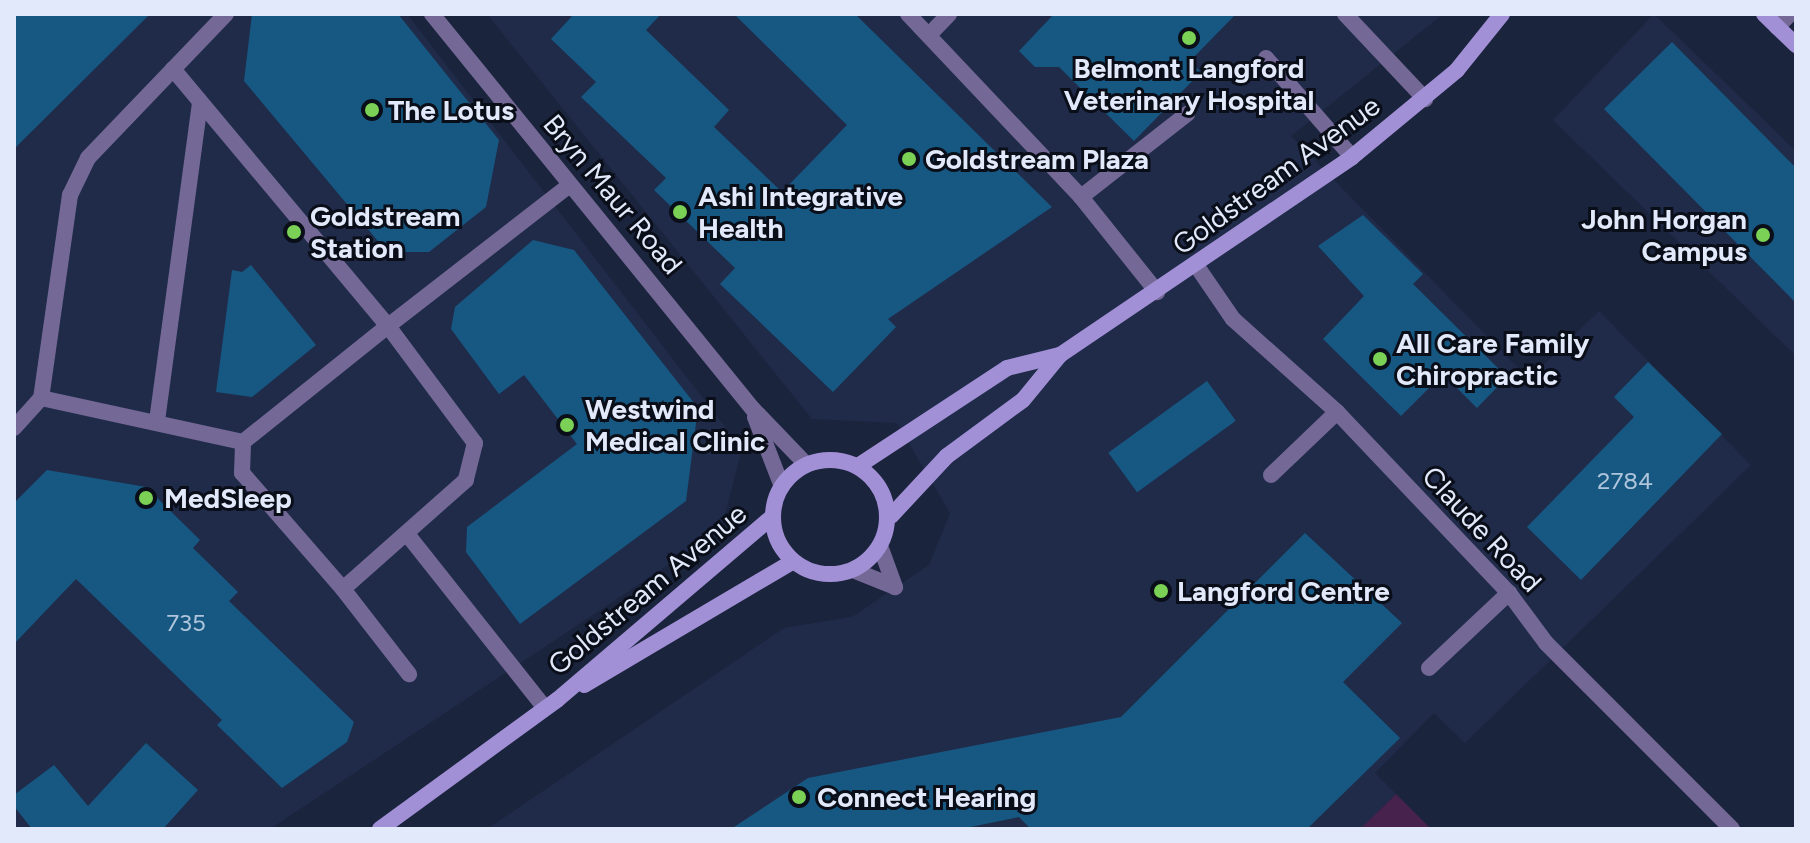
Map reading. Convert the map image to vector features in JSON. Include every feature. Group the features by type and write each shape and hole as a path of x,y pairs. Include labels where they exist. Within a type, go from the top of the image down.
{"main road":[{"name":"Goldstream Avenue","path":"891,516 947,456 1023,400 1060,355 1352,157 1425,99 1502,14"},
{"path":"1764,14 1796,45"},
{"name":"Goldstream Avenue","path":"858,466 1007,368 1060,355"},
{"path":"833,458 858,466 880,488 891,516 880,546 853,570 832,575 792,562 779,547 771,518 781,484 805,463 833,458"},
{"name":"Goldstream Avenue","path":"380,829 551,704 771,518"},
{"name":"Goldstream Avenue","path":"551,704 792,562"}],"street":[{"path":"14,428 41,398 70,195 88,158 226,14"},
{"name":"Bryn Maur Road","path":"432,14 752,408 805,463"},
{"path":"908,14 1081,197 1157,292"},
{"path":"929,35 949,14"},
{"path":"1345,14 1425,99"},
{"path":"1777,27 1790,14"},
{"path":"1266,58 1352,157"},
{"path":"173,69 388,326 475,443 466,480 343,589"},
{"path":"157,421 200,102"},
{"path":"1081,197 1187,114"},
{"path":"409,674 343,589 242,473 243,442 570,185"},
{"name":"Claude Road","path":"1196,265 1233,319 1337,412 1509,593 1546,643 1732,829"},
{"path":"41,398 243,442"},
{"name":"Bryn Maur Road","path":"752,408 781,484"},
{"path":"1271,475 1337,412"},
{"path":"407,534 551,704"},
{"path":"853,570 895,587 880,546"},
{"path":"1429,668 1509,593"}],"shaded area":[{"name":"Goldstream Station","path":"14,14 407,14 742,449 721,530 270,829 14,829"},
{"path":"487,14 1443,14 1291,136 1529,379 1599,311 1751,465 1465,743 1434,713 1375,773 1396,794 1360,829 487,829 784,628 852,617 929,565 950,513 897,423 812,419"},
{"path":"1654,14 1796,151 1796,356 1553,120"},
{"path":"1396,794 1431,829 1360,829"}],"building":[{"path":"14,14 150,14 14,149"},
{"name":"The Lotus","path":"252,14 398,14 499,140 486,207 429,252 387,252 244,81"},
{"path":"574,14 661,14 646,30 729,110 714,127 782,192 847,125 734,14 855,14 1052,207 888,319 896,327 833,392 720,284 735,268 654,190 666,178 581,97 596,82 551,39"},
{"path":"1054,14 1236,14 1190,61 1201,72 1134,141 1059,67 1035,67 1019,51"},
{"name":"John Horgan Campus","path":"1672,42 1796,168 1796,303 1604,109"},
{"path":"1363,215 1423,274 1413,284 1507,377 1477,408 1443,374 1401,416 1323,339 1364,296 1318,246"},
{"path":"533,240 574,250 698,408 686,501 520,624 466,552 467,527 577,444 524,375 499,394 451,329 455,307"},
{"path":"251,265 316,345 252,397 216,392 232,270 242,272"},
{"path":"1648,362 1722,434 1581,580 1527,527 1634,417 1614,397"},
{"path":"1207,381 1236,421 1137,492 1108,453"},
{"path":"47,470 146,487 200,540 193,548 238,592 229,601 354,722 347,742 282,788 217,725 222,720 76,579 14,644 14,503"},
{"path":"1305,533 1402,623 1343,682 1400,738 1307,829 1031,829 1019,817 961,829 731,829 808,778 1121,717"},
{"path":"146,743 198,790 163,829 32,829 14,806 14,795 54,765 88,806"}],"place":[{"name":"Belmont Langford Veterinary Hospital","path":"1189,38"},
{"name":"The Lotus","path":"372,110"},
{"name":"Goldstream Plaza","path":"909,159"},
{"name":"Ashi Integrative Health","path":"680,212"},
{"name":"Goldstream Station","path":"294,232"},
{"name":"John Horgan Campus","path":"1763,235"},
{"name":"All Care Family Chiropractic","path":"1380,359"},
{"name":"Westwind Medical Clinic","path":"567,425"},
{"name":"MedSleep","path":"146,498"},
{"name":"Langford Centre","path":"1161,591"},
{"name":"Connect Hearing","path":"799,797"}]}
